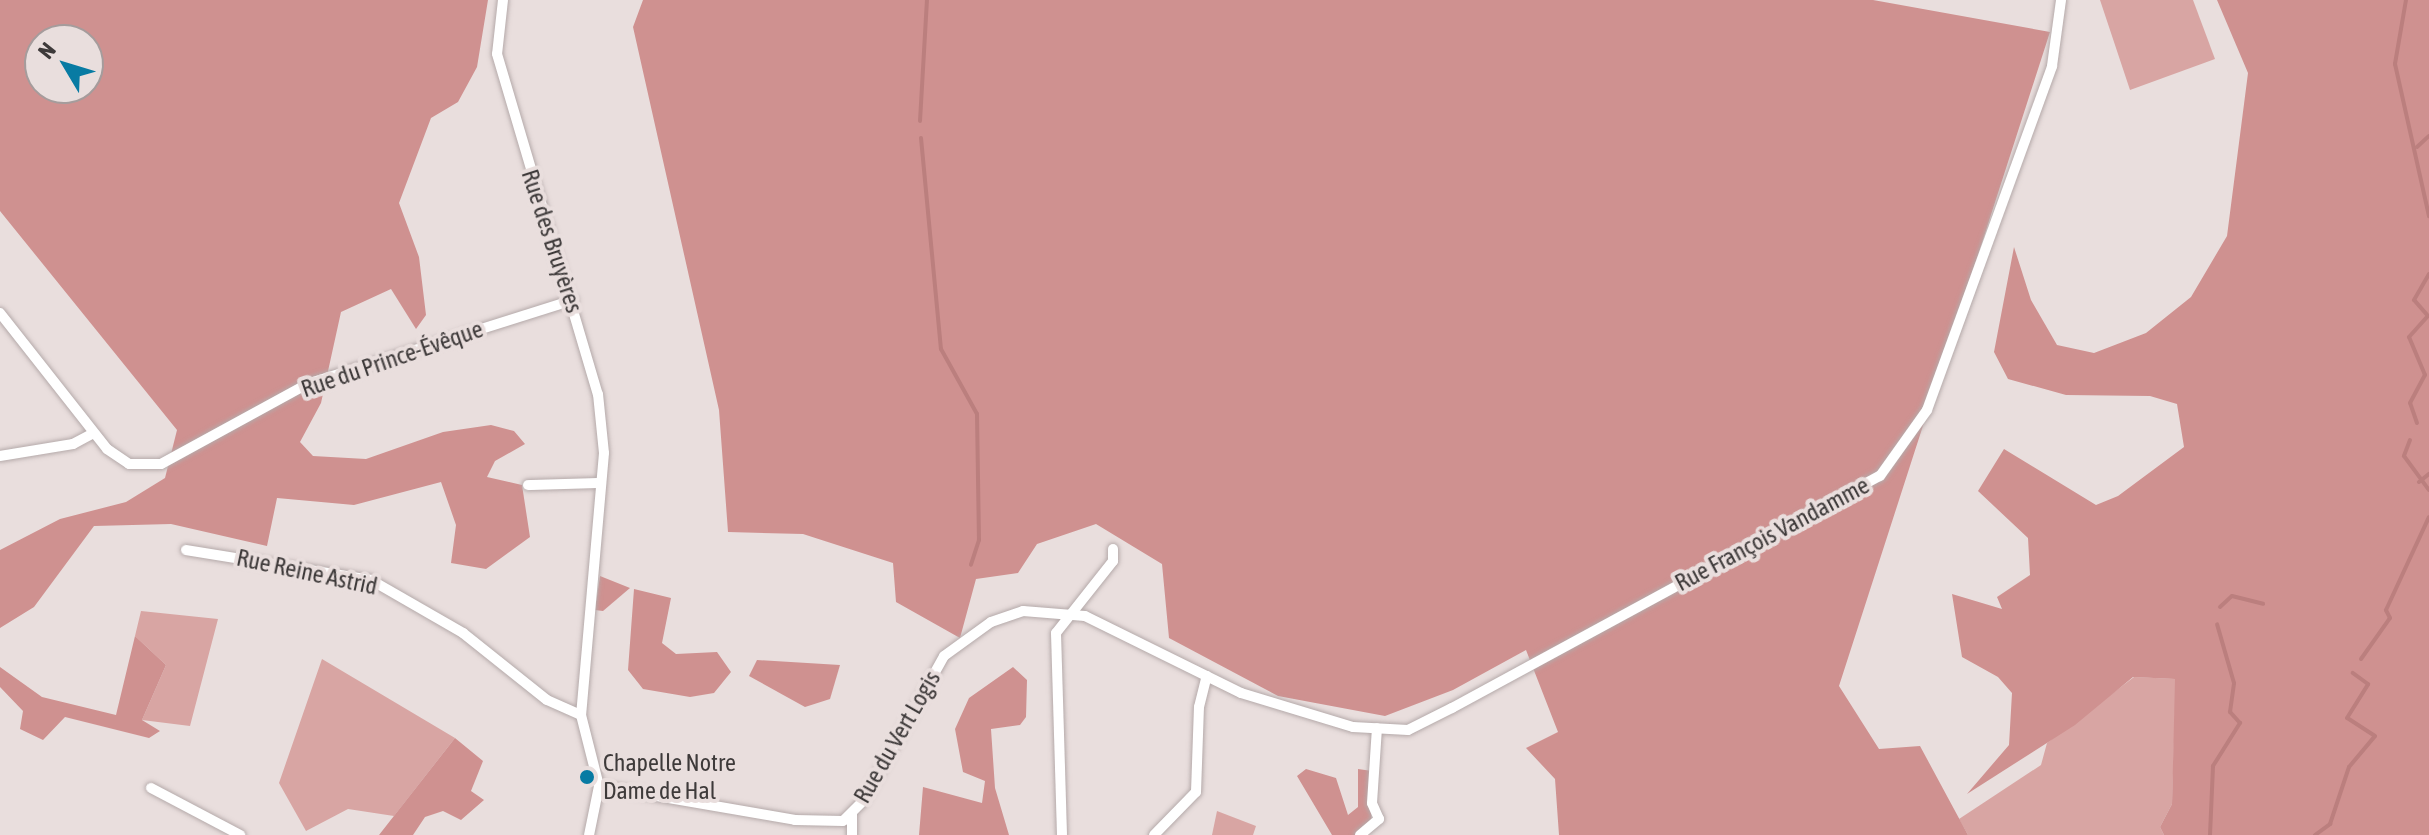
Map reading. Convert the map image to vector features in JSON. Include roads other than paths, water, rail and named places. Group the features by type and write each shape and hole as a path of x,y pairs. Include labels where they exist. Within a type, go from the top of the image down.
{"street":[{"name":"Rue des Bruyères","path":"503,0 497,54 556,260 573,300 598,394 601,483 581,715 599,786 589,835"},
{"name":"Rue François Vandamme","path":"1069,619 1085,616 1207,676 1353,727 1408,730 1880,476 1927,410 2052,66 2061,0"},
{"name":"Rue du Prince-Évêque","path":"0,313 92,434 129,464 161,464 307,384 573,300"},
{"path":"0,456 73,444 92,434"},
{"path":"528,485 601,483"},
{"path":"1062,835 1053,690 1056,633 1113,561 1113,549"},
{"name":"Rue Reine Astrid","path":"186,550 371,580 463,633 547,700 581,715"},
{"name":"Rue du Vert Logis","path":"599,786 795,820 843,821 852,814 944,656 1006,615 1023,611 1069,619"},
{"path":"1154,835 1196,792 1199,707 1207,676"},
{"path":"1360,835 1379,819 1372,803 1377,728"},
{"path":"151,788 240,835"},
{"name":"Rue du Vert Logis","path":"852,814 852,835"}],"waterway":[{"path":"920,121 927,0"},
{"path":"2406,0 2395,64 2429,216"},
{"path":"2417,147 2429,136"},
{"path":"921,138 941,349 977,414 979,540 971,565"},
{"path":"2417,423 2410,403 2425,375 2409,337 2428,316 2414,300 2429,274"},
{"path":"2410,440 2404,456 2429,490"},
{"path":"2419,482 2429,474"},
{"path":"2361,659 2390,618 2386,610 2429,517"},
{"path":"2220,607 2232,596 2263,604"},
{"path":"2210,835 2213,766 2240,723 2230,712 2234,683 2217,624"},
{"path":"2315,835 2330,824 2349,767 2375,736 2347,718 2368,684 2353,673"}],"place":[{"name":"Chapelle Notre Dame de Hal","path":"587,777"}]}
